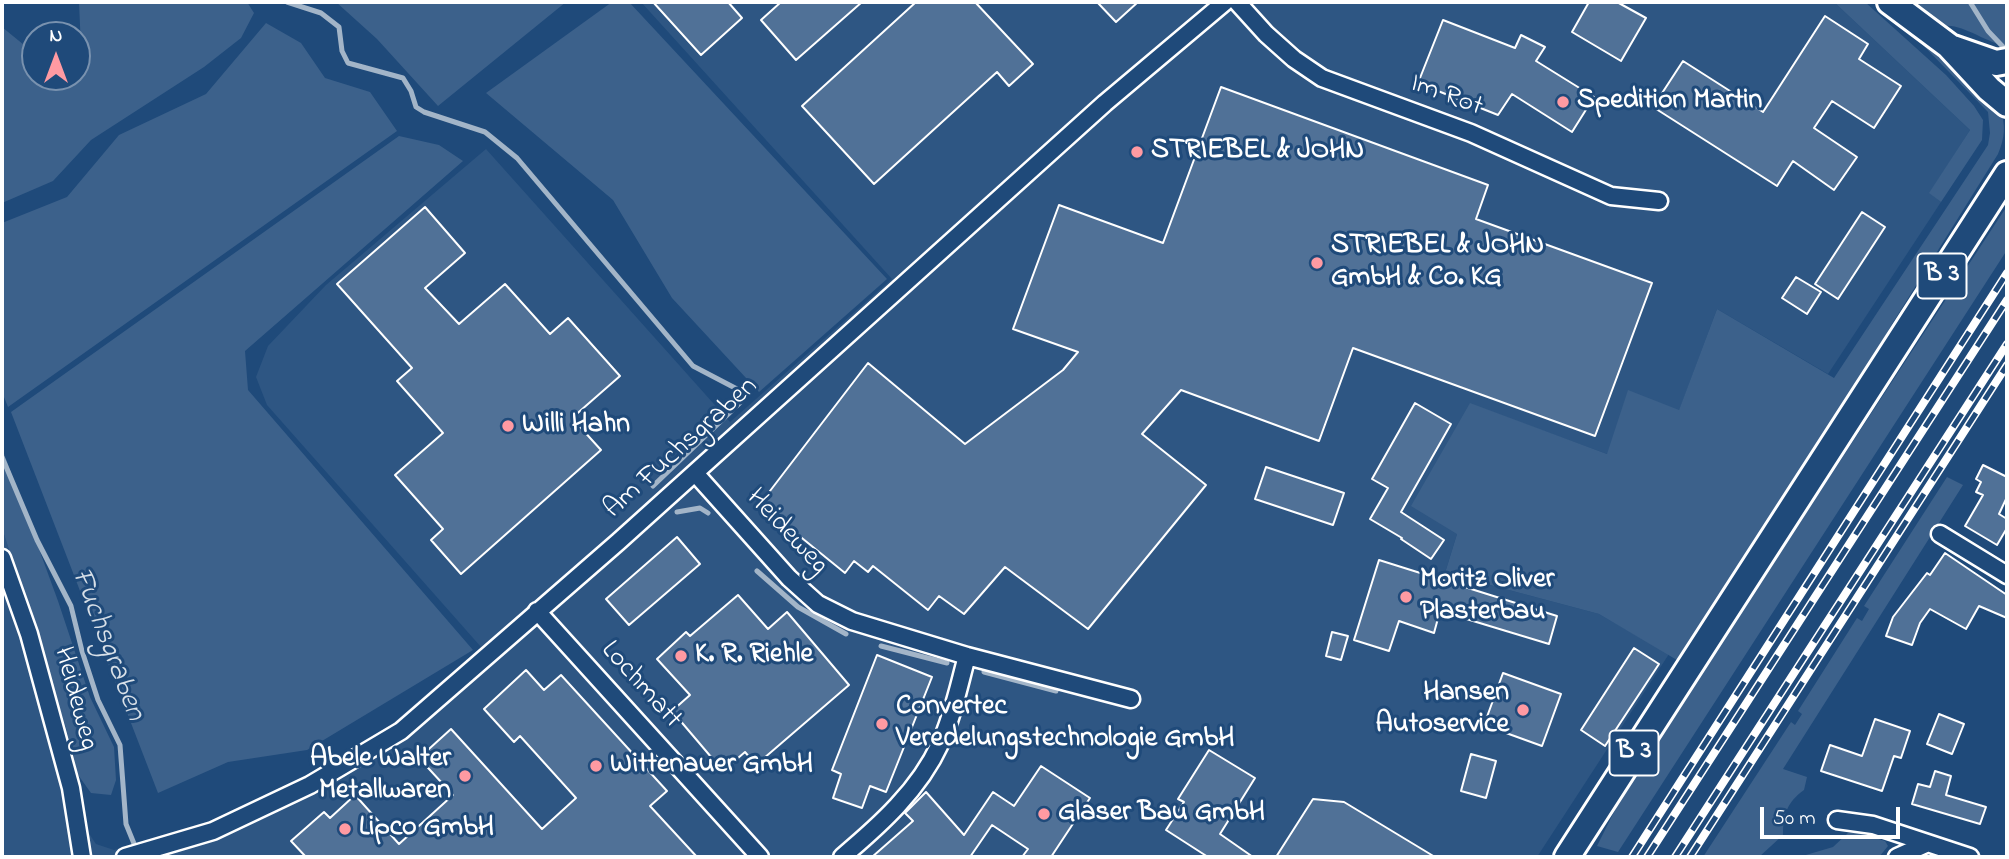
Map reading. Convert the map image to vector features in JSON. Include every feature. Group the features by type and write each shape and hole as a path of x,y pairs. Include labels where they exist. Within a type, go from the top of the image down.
{"main road":[{"path":"1890,2 1949,47 2007,104"},
{"path":"1949,47 2004,64"},
{"name":"B 3","path":"1567,857 2007,174"}],"street":[{"name":"Am Fuchsgraben","path":"125,857 213,831 310,785 401,731 695,472 1105,103 1225,2"},
{"name":"Im Rot","path":"1237,2 1266,34 1294,59 1322,78 1471,133 1611,196 1659,201"},
{"name":"Heideweg","path":"695,472 789,578 818,604 852,621 967,656 1131,699"},
{"path":"1940,534 2007,575"},
{"name":"Heideweg","path":"2,558 29,634 71,788 82,857"},
{"name":"Lochmatt","path":"537,611 760,857"},
{"path":"842,857 885,821 918,780 940,745 967,656"},
{"path":"1837,820 1874,825 1970,857"},
{"path":"1897,857 1926,844"}],"shaded area":[{"path":"79,2 247,2 254,13 241,38 204,67 91,140 53,181 2,203 2,27 21,43 21,91 91,91 91,21 80,21"},
{"path":"336,2 566,2 438,106 377,39"},
{"path":"612,2 629,2 887,279 759,392 672,298 613,200 486,93"},
{"path":"641,2 1834,2 1970,130 1930,193 1941,202 1828,374 1717,309 1679,411 1607,454 1470,404 1457,534 1445,573 1599,614 1669,654 1537,857 2,857 2,528 66,728 88,832 96,844 114,850 207,824 310,777 392,724 481,647 267,405 256,377 268,346 326,285 486,149 730,422 892,279"},
{"path":"1834,2 1865,2 1946,75 1983,120 1982,140 1941,202 1929,193 1970,130"},
{"path":"1906,2 2007,2 2007,46 1958,27 1944,26"},
{"path":"266,23 301,43 325,78 370,92 397,131 8,407 2,392 2,223 67,197 119,135 206,94"},
{"path":"1914,36 2000,108 2004,126 1998,154 1892,324 1849,400 1682,663 1599,614 1445,573 1457,534 1411,506 1470,403 1607,454 1628,390 1679,410 1717,309 1834,378 1988,145 1988,112"},
{"path":"399,136 439,145 463,161 245,351 248,390 473,650 307,750 228,762 158,793 11,412"},
{"path":"2007,206 2007,250 1618,852 1597,846 1617,806"},
{"path":"2,448 90,697 114,747 116,780 111,795 91,793 76,772 66,728 2,528"},
{"path":"1947,477 1963,485 1783,769 1807,777 1804,790 1787,810 1783,835 1759,857 1703,857 1791,722 1795,725 1802,714 1798,711 1857,618 1862,621 1869,609 1864,606"},
{"path":"1848,833 1859,833 1885,841 1888,846 1879,857 1799,857 1833,847"}],"building":[{"path":"653,2 728,2 742,18 701,55"},
{"path":"781,2 862,2 796,60 761,20"},
{"path":"916,2 975,2 1033,64 1009,86 997,72 874,184 802,106"},
{"path":"1097,2 1138,2 1116,22"},
{"path":"1589,2 1617,2 1646,18 1621,61 1572,32"},
{"path":"1825,16 1868,44 1859,59 1901,86 1874,128 1832,101 1814,128 1857,157 1834,190 1793,161 1777,186 1653,107 1683,61 1763,112"},
{"path":"1443,20 1515,48 1521,35 1545,47 1536,61 1594,97 1572,132 1512,94 1498,115 1418,83"},
{"name":"STRIEBEL & JOHN GmbH & Co. KG","path":"1221,87 1488,185 1476,219 1652,283 1595,436 1353,348 1319,441 1181,390 1142,434 1206,485 1088,629 1005,567 964,614 939,596 928,610 873,566 868,572 854,561 845,573 760,504 868,363 965,444 1063,370 1078,352 1013,329 1059,205 1163,243"},
{"name":"Willi Hahn","path":"425,207 465,253 425,288 459,324 505,284 550,334 568,318 620,376 572,418 601,450 461,574 431,540 443,529 395,475 443,433 397,381 412,368 337,284"},
{"path":"1862,212 1885,227 1838,299 1815,284"},
{"path":"1796,277 1821,292 1807,314 1782,298"},
{"path":"1415,403 1451,424 1401,512 1444,540 1431,559 1370,519 1388,488 1372,479"},
{"path":"1983,465 2007,477 2007,497 1999,514 2007,519 2007,528 1997,545 1965,526 1983,495 1976,492 1981,482 1976,479"},
{"path":"1266,467 1344,493 1333,525 1255,499"},
{"path":"677,537 700,564 629,625 606,599"},
{"path":"1945,553 2007,595 2007,618 1979,606 1966,629 1930,609 1920,623 1912,645 1886,636 1893,617 1927,573 1930,575"},
{"name":"Moritz Oliver Plasterbau","path":"1379,560 1557,616 1549,644 1440,611 1434,633 1399,621 1389,651 1354,640"},
{"path":"738,595 768,629 787,612 849,685 756,765 745,752 723,771 672,711 690,695 657,659 686,632 690,636"},
{"path":"1332,632 1348,636 1341,660 1326,656"},
{"path":"1634,648 1659,664 1605,746 1581,730"},
{"name":"Convertec Veredelungstechnologie GmbH","path":"877,655 932,677 886,792 870,786 862,808 833,798 841,774 832,770"},
{"path":"526,670 544,690 561,675 667,791 650,806 697,857 306,857 291,841 324,812 330,818 355,795 399,844 453,795 419,758 451,729 542,829 576,798 520,736 514,742 484,709"},
{"name":"Hansen Autoservice","path":"1503,673 1561,694 1542,746 1484,725"},
{"path":"1939,714 1964,724 1952,754 1927,744"},
{"path":"1875,719 1910,731 1901,758 1894,756 1882,791 1821,771 1830,745 1862,756"},
{"path":"1209,750 1255,778 1220,834 1253,857 1208,857 1166,830 1184,802 1178,799"},
{"path":"1471,754 1496,761 1486,798 1461,791"},
{"path":"1041,766 1090,798 1051,857 1022,857 1028,849 992,825 970,857 872,857 913,821 905,813 926,792 964,835 993,792 1014,806"},
{"path":"1935,771 1951,776 1946,795 1986,807 1980,824 1912,804 1918,784 1930,787"},
{"path":"1313,799 1344,802 1435,857 1276,857"}],"waterway":[{"path":"287,2 321,13 339,27 342,51 348,63 403,78 416,107 485,132 517,158 693,366 737,389 744,399 653,486"},
{"path":"1970,2 1988,31 2007,51"},
{"name":"Fuchsgraben","path":"2,457 37,540 71,606 98,700 120,745 126,824 137,851"},
{"path":"677,512 700,508 708,513"},
{"path":"757,571 798,607 846,634"},
{"path":"881,646 947,663"},
{"path":"984,672 1056,691"}],"railway":[{"path":"1632,857 2007,273"},
{"path":"1647,857 2007,300"},
{"path":"1675,857 2007,344"},
{"path":"1690,857 2007,365"}],"place":[{"name":"Spedition Martin","path":"1563,102"},
{"name":"STRIEBEL & JOHN","path":"1137,152"},
{"name":"STRIEBEL & JOHN GmbH & Co. KG","path":"1317,263"},
{"name":"Willi Hahn","path":"508,426"},
{"name":"Moritz Oliver Plasterbau","path":"1406,597"},
{"name":"K. R. Riehle","path":"681,656"},
{"name":"Hansen Autoservice","path":"1523,710"},
{"name":"Convertec Veredelungstechnologie GmbH","path":"882,724"},
{"name":"Wittenauer GmbH","path":"596,766"},
{"name":"Abele Walter Metallwaren","path":"465,776"},
{"name":"Glaser Bau GmbH","path":"1044,814"},
{"name":"Lipco GmbH","path":"345,829"}]}
